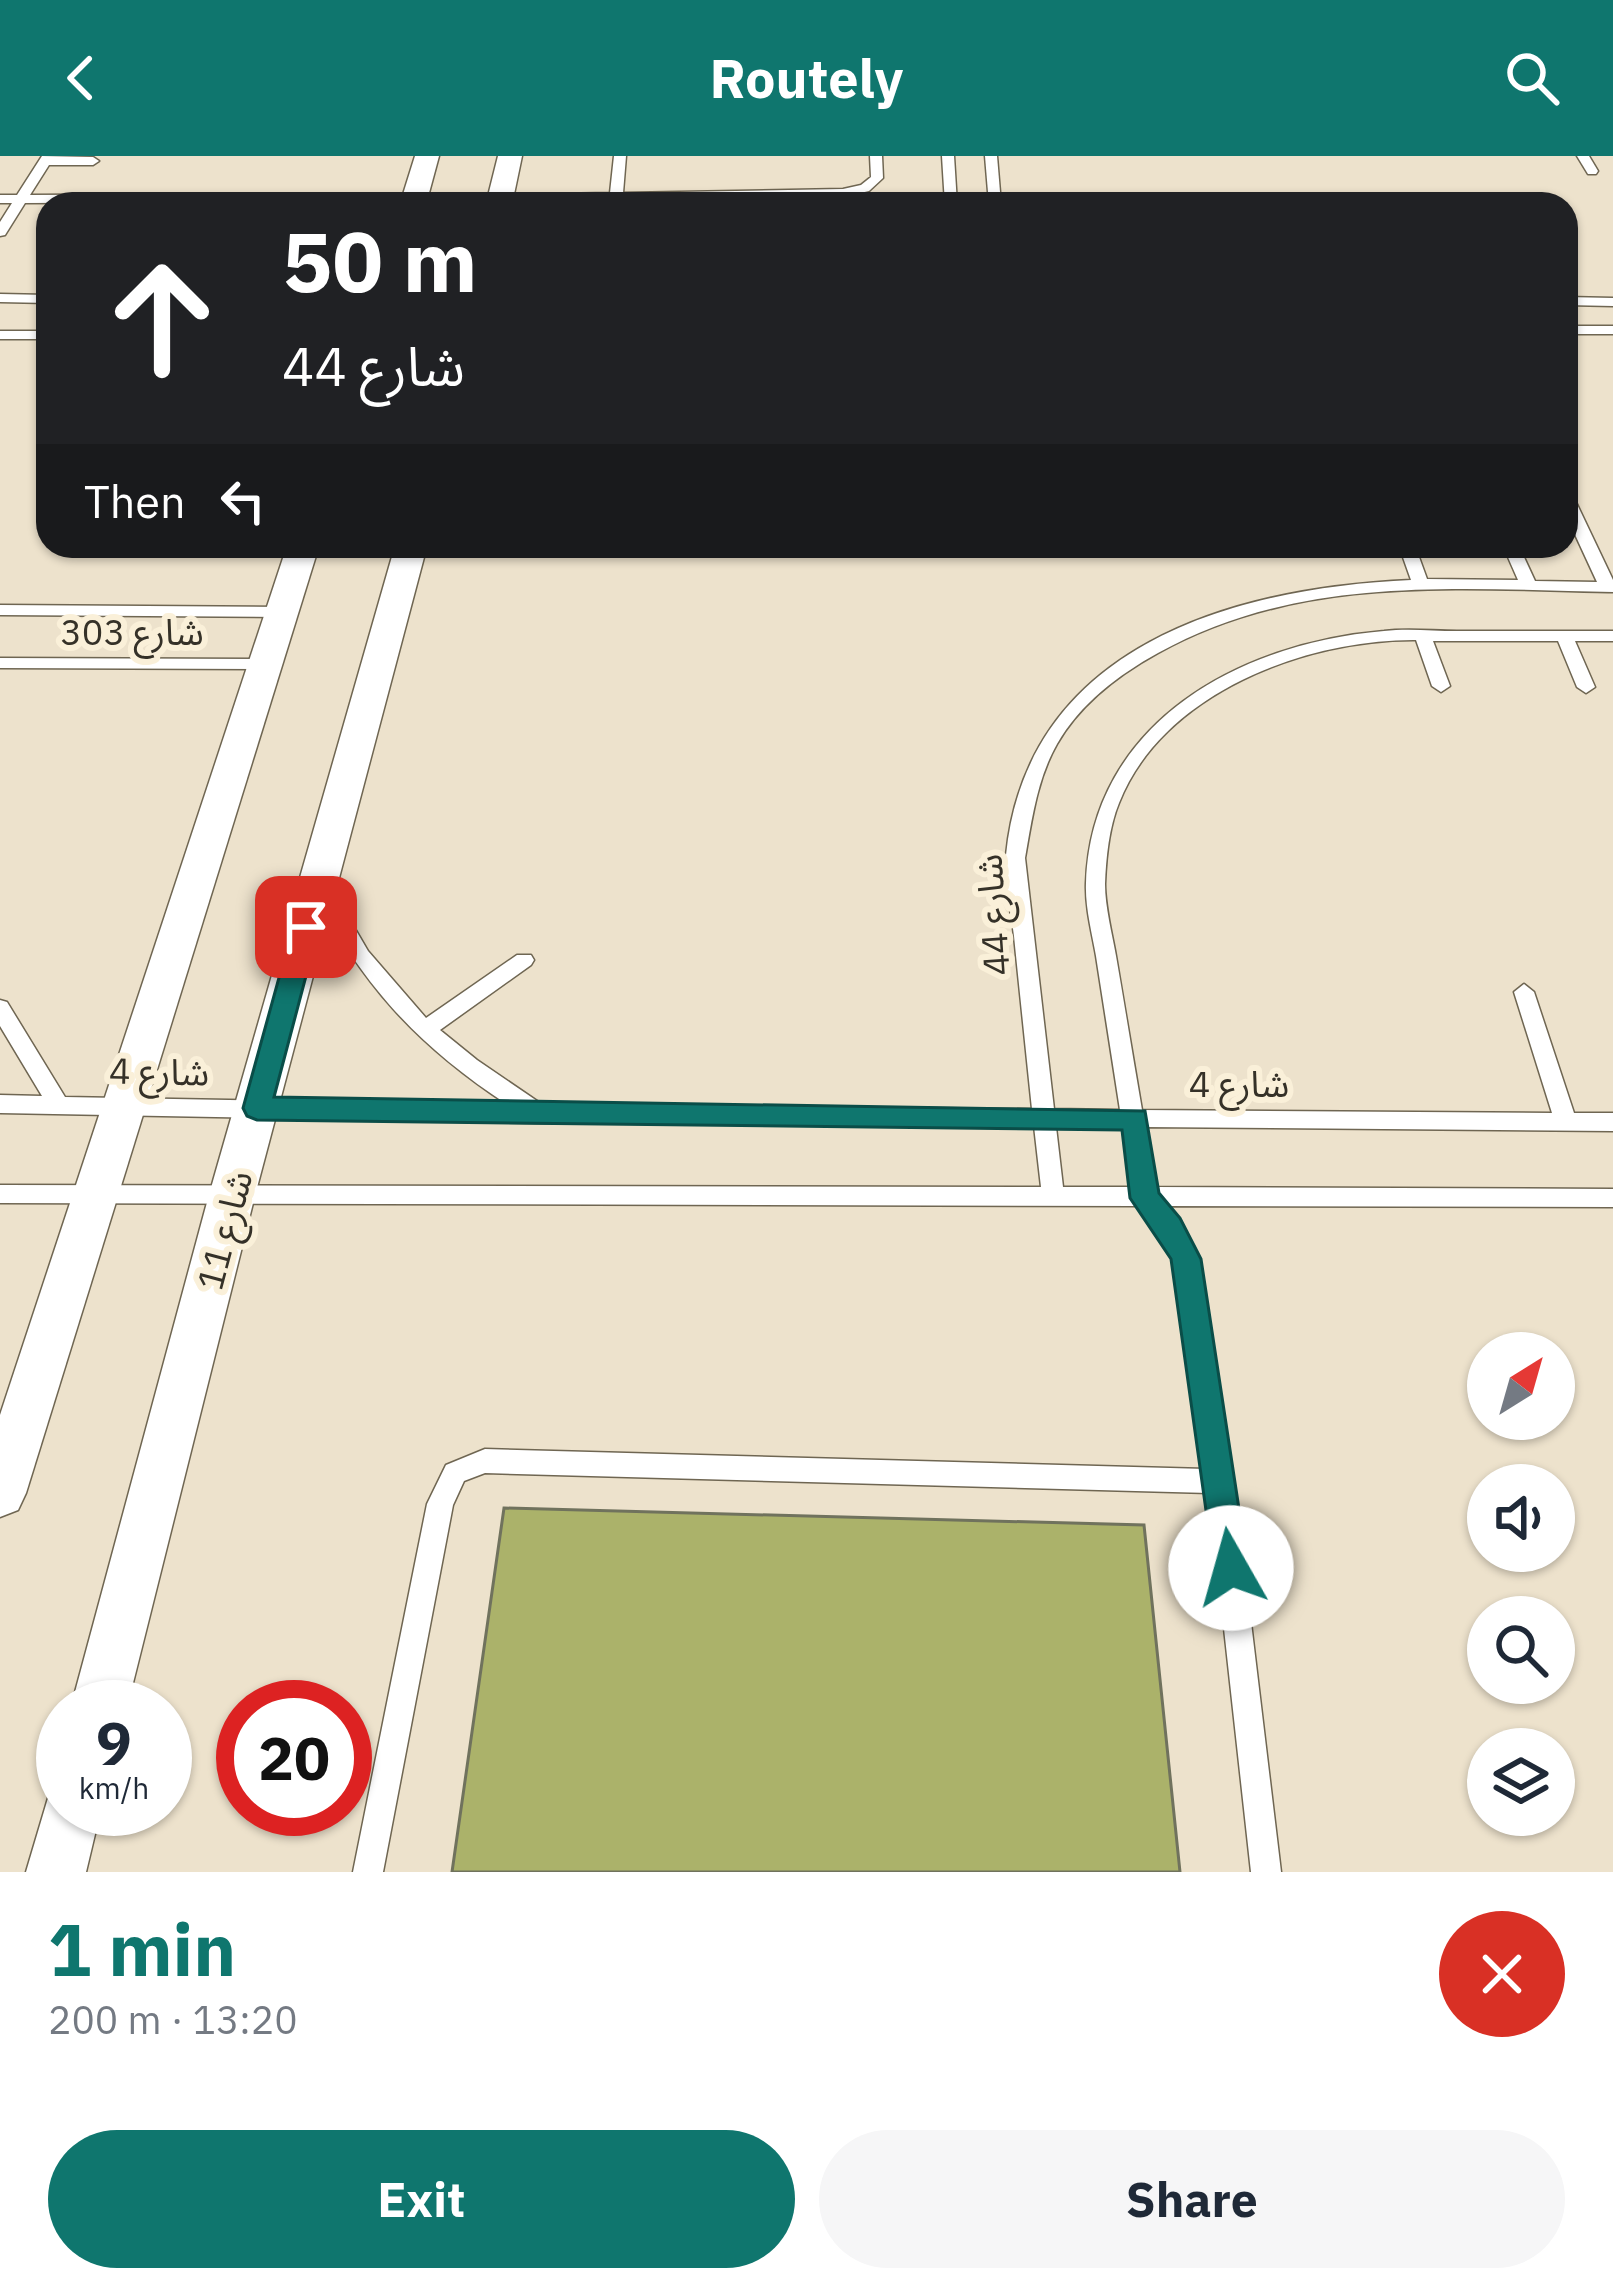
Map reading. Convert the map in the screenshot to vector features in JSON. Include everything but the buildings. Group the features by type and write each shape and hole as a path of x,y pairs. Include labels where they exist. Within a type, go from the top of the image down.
{"street":[{"path":"416,192 427,156"},
{"path":"502,192 510,156"},
{"path":"0,1493 299,558"},
{"name":"شارع 11","path":"106,1680 232,1195 408,558"},
{"path":"56,1872 65,1836"}],"lane":[{"path":"616,192 620,156"},
{"path":"849,192 873,184 876,156"},
{"path":"948,156 951,192"},
{"path":"991,156 993,192"},
{"path":"1583,156 1592,171"},
{"path":"0,232 47,158 93,161"},
{"path":"0,199 36,199"},
{"path":"0,298 36,298"},
{"path":"1578,300 1613,302"},
{"path":"1578,330 1613,330"},
{"path":"0,335 36,335"},
{"path":"1578,521 1611,586"},
{"path":"1410,558 1420,586"},
{"path":"1516,558 1529,586"},
{"name":"شارع 44","path":"1053,1197 1015,858 1025,806 1044,752 1074,709 1113,672 1159,642 1211,617 1269,598 1329,588 1611,586"},
{"name":"شارع 303","path":"0,610 281,612"},
{"path":"1266,1872 1221,1481 1186,1259 1170,1227 1145,1198 1095,888 1100,839 1111,798 1137,756 1172,719 1214,689 1264,665 1319,647 1379,636 1613,636"},
{"path":"1423,636 1441,686"},
{"path":"1564,636 1586,687"},
{"name":"شارع 303","path":"0,663 265,664"},
{"path":"318,882 343,933 377,983 423,1031 476,1075 538,1114"},
{"path":"423,1031 524,960"},
{"path":"1524,992 1566,1122"},
{"path":"0,1008 59,1105"},
{"name":"شارع 4","path":"0,1104 538,1114 1613,1122"},
{"path":"0,1194 1613,1198"},
{"path":"368,1872 440,1504 455,1473 485,1461 1221,1481"}],"route":[{"path":"306,927 257,1108 1135,1119 1145,1198 1170,1227 1186,1259 1231,1568"}]}
